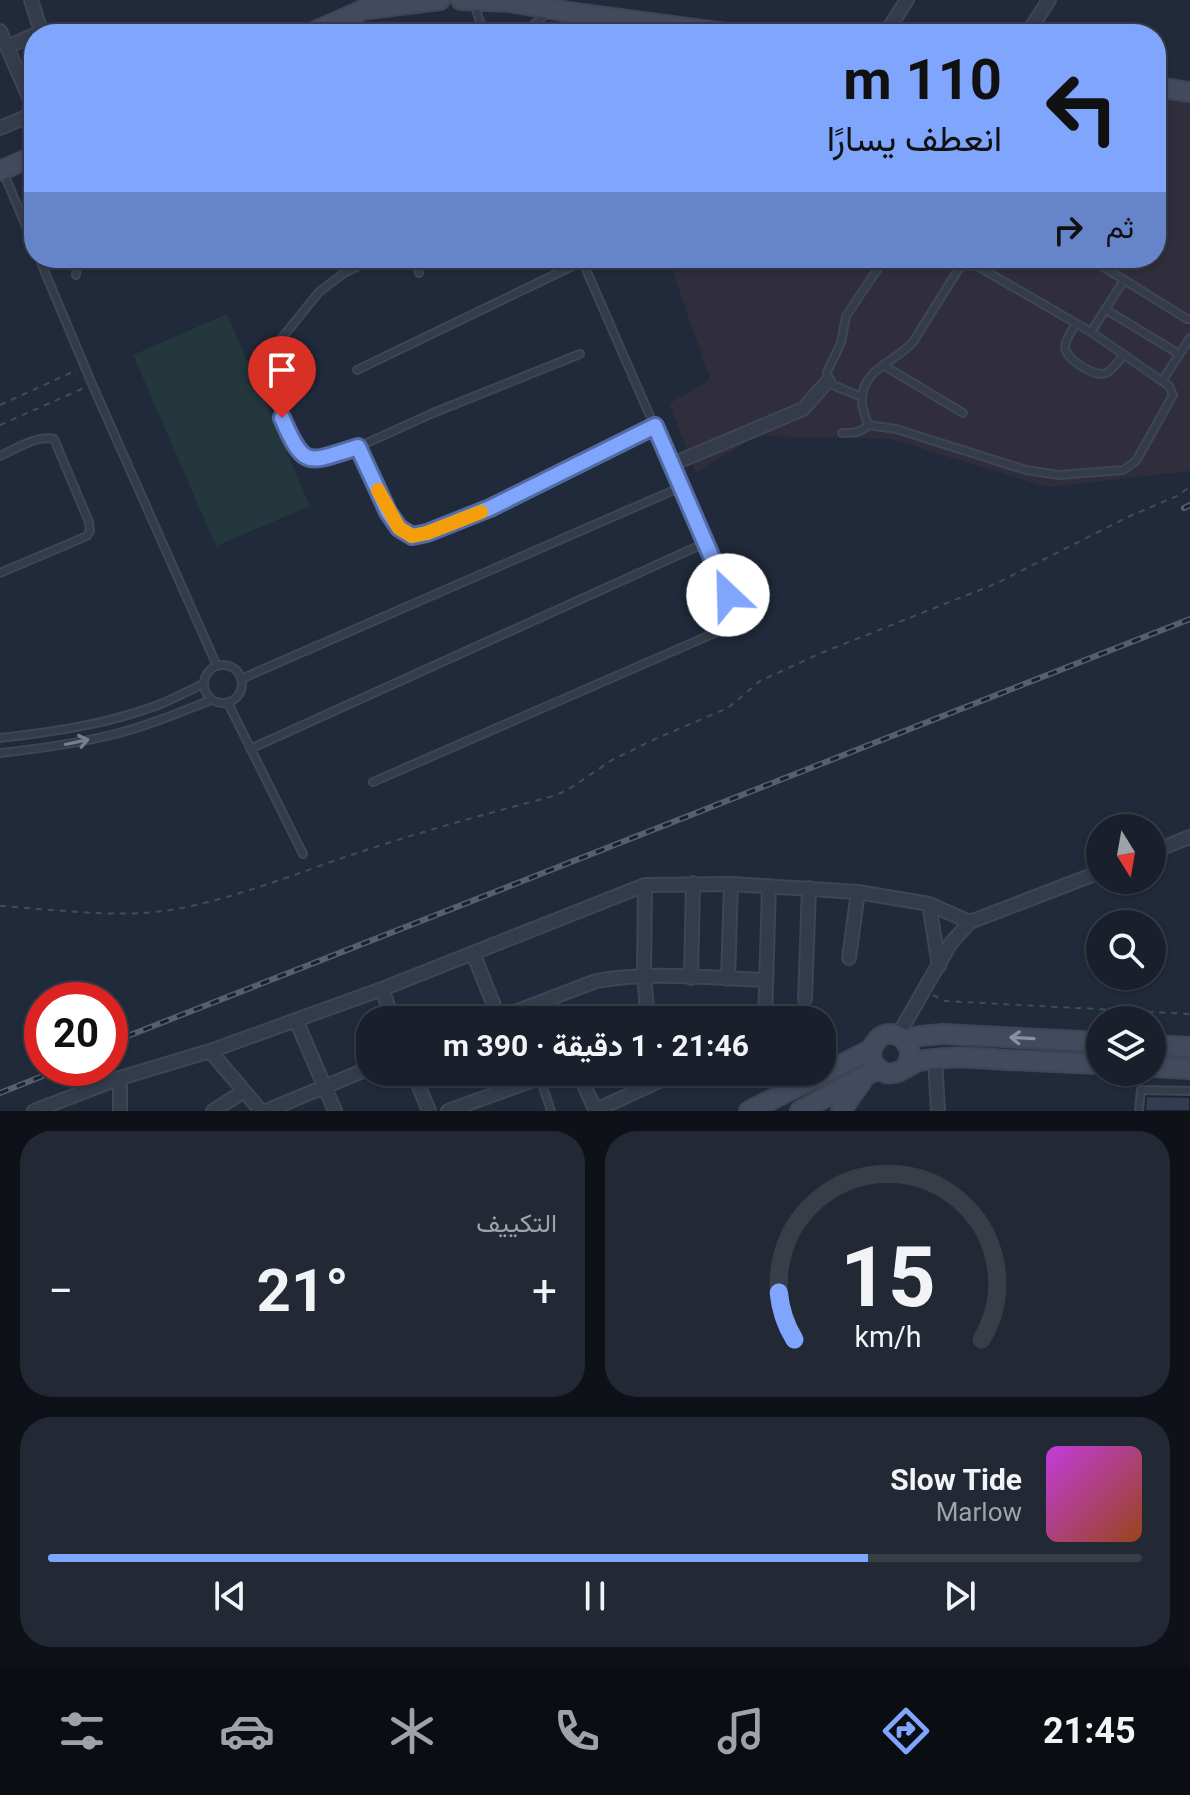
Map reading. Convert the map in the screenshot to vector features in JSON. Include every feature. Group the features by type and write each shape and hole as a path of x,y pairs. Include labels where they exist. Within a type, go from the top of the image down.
{"main road":[{"path":"342,24 372,4 440,0"},
{"path":"461,0 508,1 551,10 592,24"},
{"path":"1166,88 1190,92"},
{"path":"1,171 24,161"},
{"path":"841,1111 872,1064 875,1042 889,1034 901,1038 943,1034 1086,1041"},
{"path":"901,1038 910,1050 907,1065"},
{"path":"1166,1046 1190,1047"},
{"path":"872,1064 885,1073 893,1073 907,1065 935,1059 1086,1063"},
{"path":"749,1111 784,1093 872,1064"},
{"path":"800,1111 872,1064"},
{"path":"1166,1068 1190,1069"}],"street":[{"path":"31,0 36,24"},
{"path":"891,24 907,0"},
{"path":"1033,24 1049,0"},
{"path":"0,31 24,86"},
{"path":"7,47 24,40"},
{"path":"0,128 24,118"},
{"path":"675,463 803,409 828,381"},
{"path":"1166,846 1190,837"},
{"path":"901,1038 951,943 970,922 1086,877"},
{"path":"691,978 693,883"},
{"path":"128,1076 210,1051 382,989 645,885 731,884 858,892 929,904 970,922"},
{"path":"728,979 731,884"},
{"path":"645,885 647,1006"},
{"path":"765,1006 769,886"},
{"path":"805,999 809,888"},
{"path":"849,958 858,892"},
{"path":"929,904 939,966"},
{"path":"473,953 491,1006"},
{"path":"538,1006 596,981 644,976 766,980"},
{"path":"382,989 388,1006"},
{"path":"296,1020 335,1111"},
{"path":"210,1051 263,1111 356,1074"},
{"path":"935,1059 938,1111"},
{"path":"34,1111 99,1086"},
{"path":"120,1086 120,1111"},
{"path":"419,1086 429,1111"},
{"path":"448,1111 468,1108 515,1086"},
{"path":"584,1086 596,1111 649,1086"},
{"path":"780,1086 784,1093"},
{"path":"213,1111 244,1091"}],"lane":[{"path":"473,1 481,24"},
{"path":"532,24 551,10"},
{"path":"1,171 24,223"},
{"path":"43,268 217,666"},
{"path":"76,275 77,268"},
{"path":"354,268 319,292 262,367 294,446 305,458 315,460 358,447 580,354"},
{"path":"417,268 419,273"},
{"path":"357,370 564,268"},
{"path":"373,782 740,622 586,268"},
{"path":"862,397 828,381 827,372 841,343 846,316 878,268"},
{"path":"868,425 862,405 866,384 873,373 913,342 960,268"},
{"path":"868,425 896,429 1045,474 1123,470 1136,461 1171,400 1171,390 1091,332 980,268"},
{"path":"1105,268 1190,319"},
{"path":"1091,332 1124,280"},
{"path":"1105,309 1179,354"},
{"path":"1076,323 1065,346 1069,357 1095,374 1104,375 1124,354"},
{"path":"1162,381 1190,338"},
{"path":"883,365 963,413"},
{"path":"842,433 856,433 868,425"},
{"path":"358,447 388,512 399,528 412,536 490,508 655,426"},
{"path":"0,456 36,440 46,437 54,439 90,531 87,536 0,573"},
{"path":"241,679 681,487"},
{"path":"250,749 705,543"},
{"path":"217,666 234,669 241,679 241,691 228,703 216,703 204,690 207,673 217,666"},
{"path":"0,738 106,720 157,705 203,684"},
{"path":"0,753 60,746 113,734 165,719 211,700"},
{"path":"228,703 303,854"},
{"path":"542,1086 551,1111"},
{"path":"1139,1111 1141,1090 1190,1091"}],"path":[{"path":"0,405 85,367"},
{"path":"0,425 92,384"},
{"path":"0,906 116,913 178,908 236,894 450,824 550,797 566,791 612,760 728,708 760,681 821,653 995,584 1190,487"},
{"path":"924,991 945,1001 1190,1014"}],"shaded area":[{"path":"1166,100 1190,103 1190,471 1048,487 890,439 756,436 696,473 669,404 710,379 671,268 1166,268"}],"green space":[{"path":"227,314 310,506 216,546 133,355"}],"building":[{"path":"1146,1096 1190,1097 1190,1111 1145,1111"}],"railway":[{"path":"1184,508 1190,505"},
{"path":"128,1036 1190,619"},
{"path":"0,1093 24,1083"}],"slow traffic":[{"path":"378,490 399,528 412,536 481,512"}],"route":[{"path":"282,418 294,446 305,458 315,460 358,447 388,512 399,528 412,536 490,508 655,426 728,595"}]}
